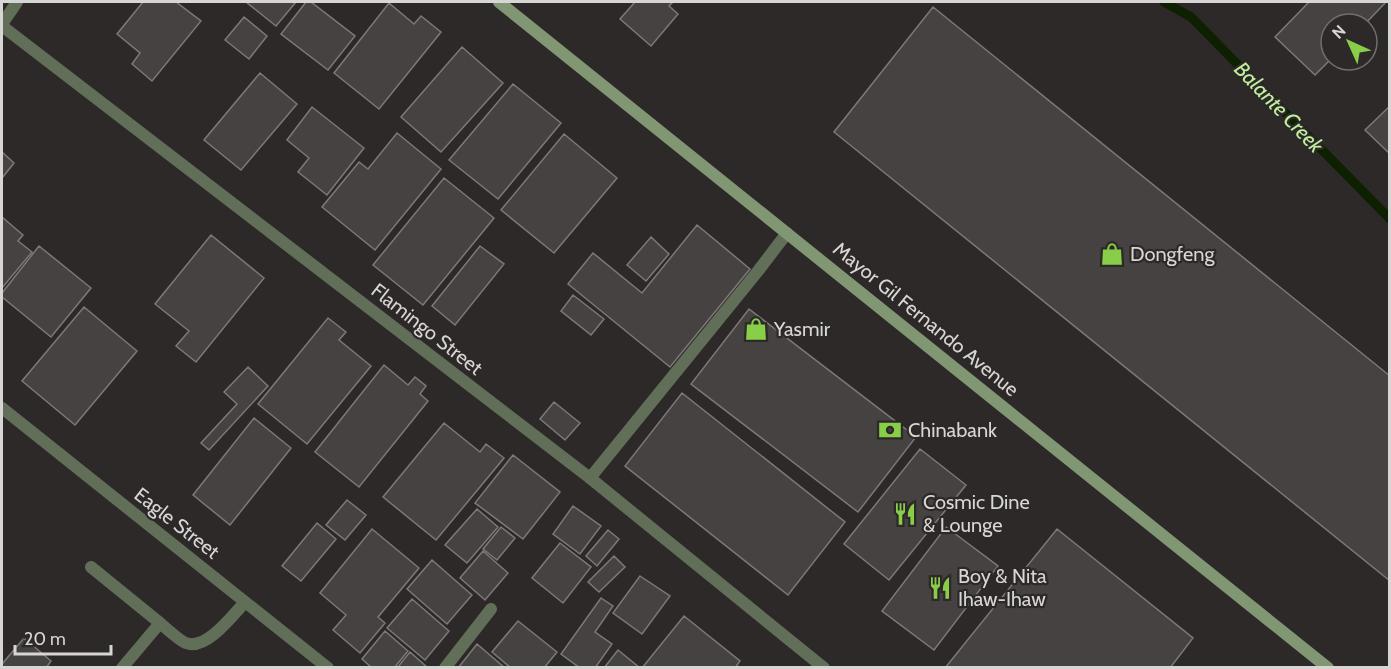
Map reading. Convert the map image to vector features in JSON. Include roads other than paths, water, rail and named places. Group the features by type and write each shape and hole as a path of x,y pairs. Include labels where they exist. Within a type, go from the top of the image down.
{"main road":[{"name":"Mayor Gil Fernando Avenue","path":"499,2 1328,668"}],"street":[{"path":"2,25 18,2"},
{"name":"Flamingo Street","path":"2,25 590,478 824,668"},
{"path":"590,478 787,233"},
{"name":"Eagle Street","path":"2,408 328,668"},
{"path":"91,567 186,643 204,642 218,631 245,602"},
{"path":"445,668 491,609"},
{"path":"122,668 160,623"}],"waterway":[{"name":"Balante Creek","path":"1164,2 1191,17 1390,219"}],"place":[{"name":"Dongfeng","path":"1112,254"},
{"name":"Yasmir","path":"756,329"},
{"name":"Chinabank","path":"890,430"},
{"name":"Cosmic Dine & Lounge","path":"905,514"},
{"name":"Boy & Nita Ihaw-Ihaw","path":"940,588"}]}
